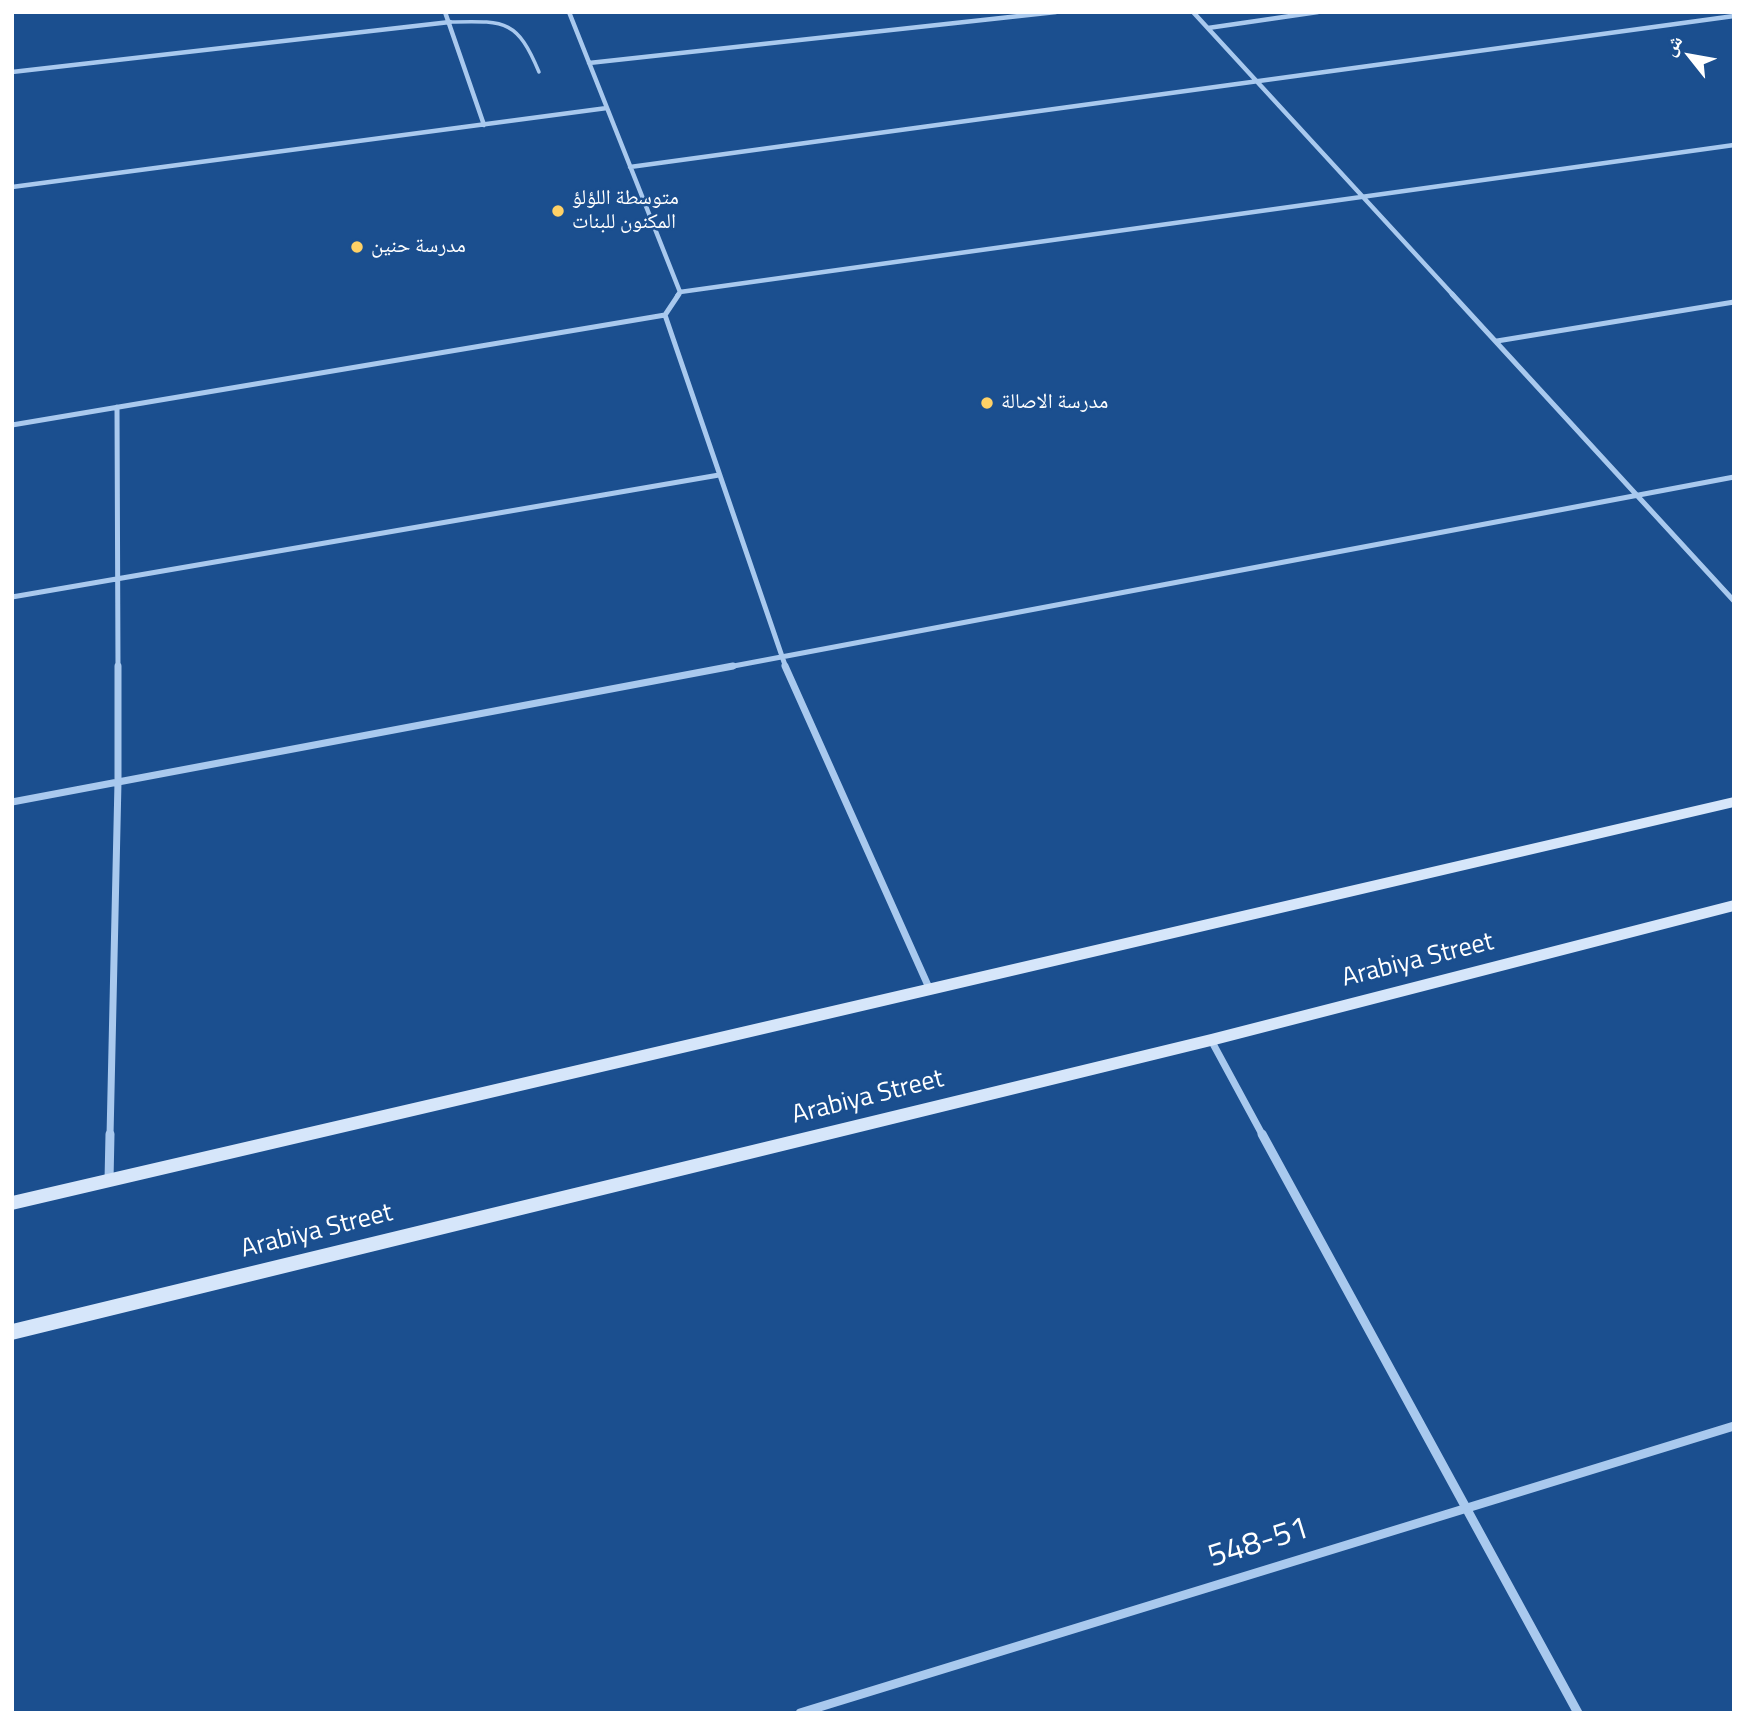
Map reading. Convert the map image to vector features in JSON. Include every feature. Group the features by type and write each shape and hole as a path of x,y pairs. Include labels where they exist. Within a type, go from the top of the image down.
{"main road":[{"path":"12,1203 1734,802"},
{"name":"Arabiya Street","path":"12,1332 1210,1040 1734,905"}],"street":[{"path":"445,12 484,125"},
{"path":"569,12 680,292"},
{"path":"589,63 1056,12"},
{"path":"1193,12 1734,601"},
{"path":"1208,28 1318,12"},
{"path":"630,167 1734,16"},
{"path":"12,72 450,22"},
{"path":"12,187 607,108"},
{"path":"12,425 665,315 680,292 1734,145"},
{"path":"1497,341 1734,302"},
{"path":"665,315 781,657 930,990"},
{"path":"109,1180 118,782 117,407"},
{"path":"12,597 719,475"},
{"path":"12,802 1734,477"},
{"path":"1210,1040 1578,1713"},
{"name":"548-51","path":"800,1713 1734,1426"}],"lane":[{"path":"450,22 493,24 512,30 522,37 539,72"}],"place":[{"name":"متوسطة اللؤلؤ المكنون للبنات","path":"558,211"},
{"name":"مدرسة حنين","path":"357,247"},
{"name":"مدرسة الاصالة","path":"987,403"}]}
